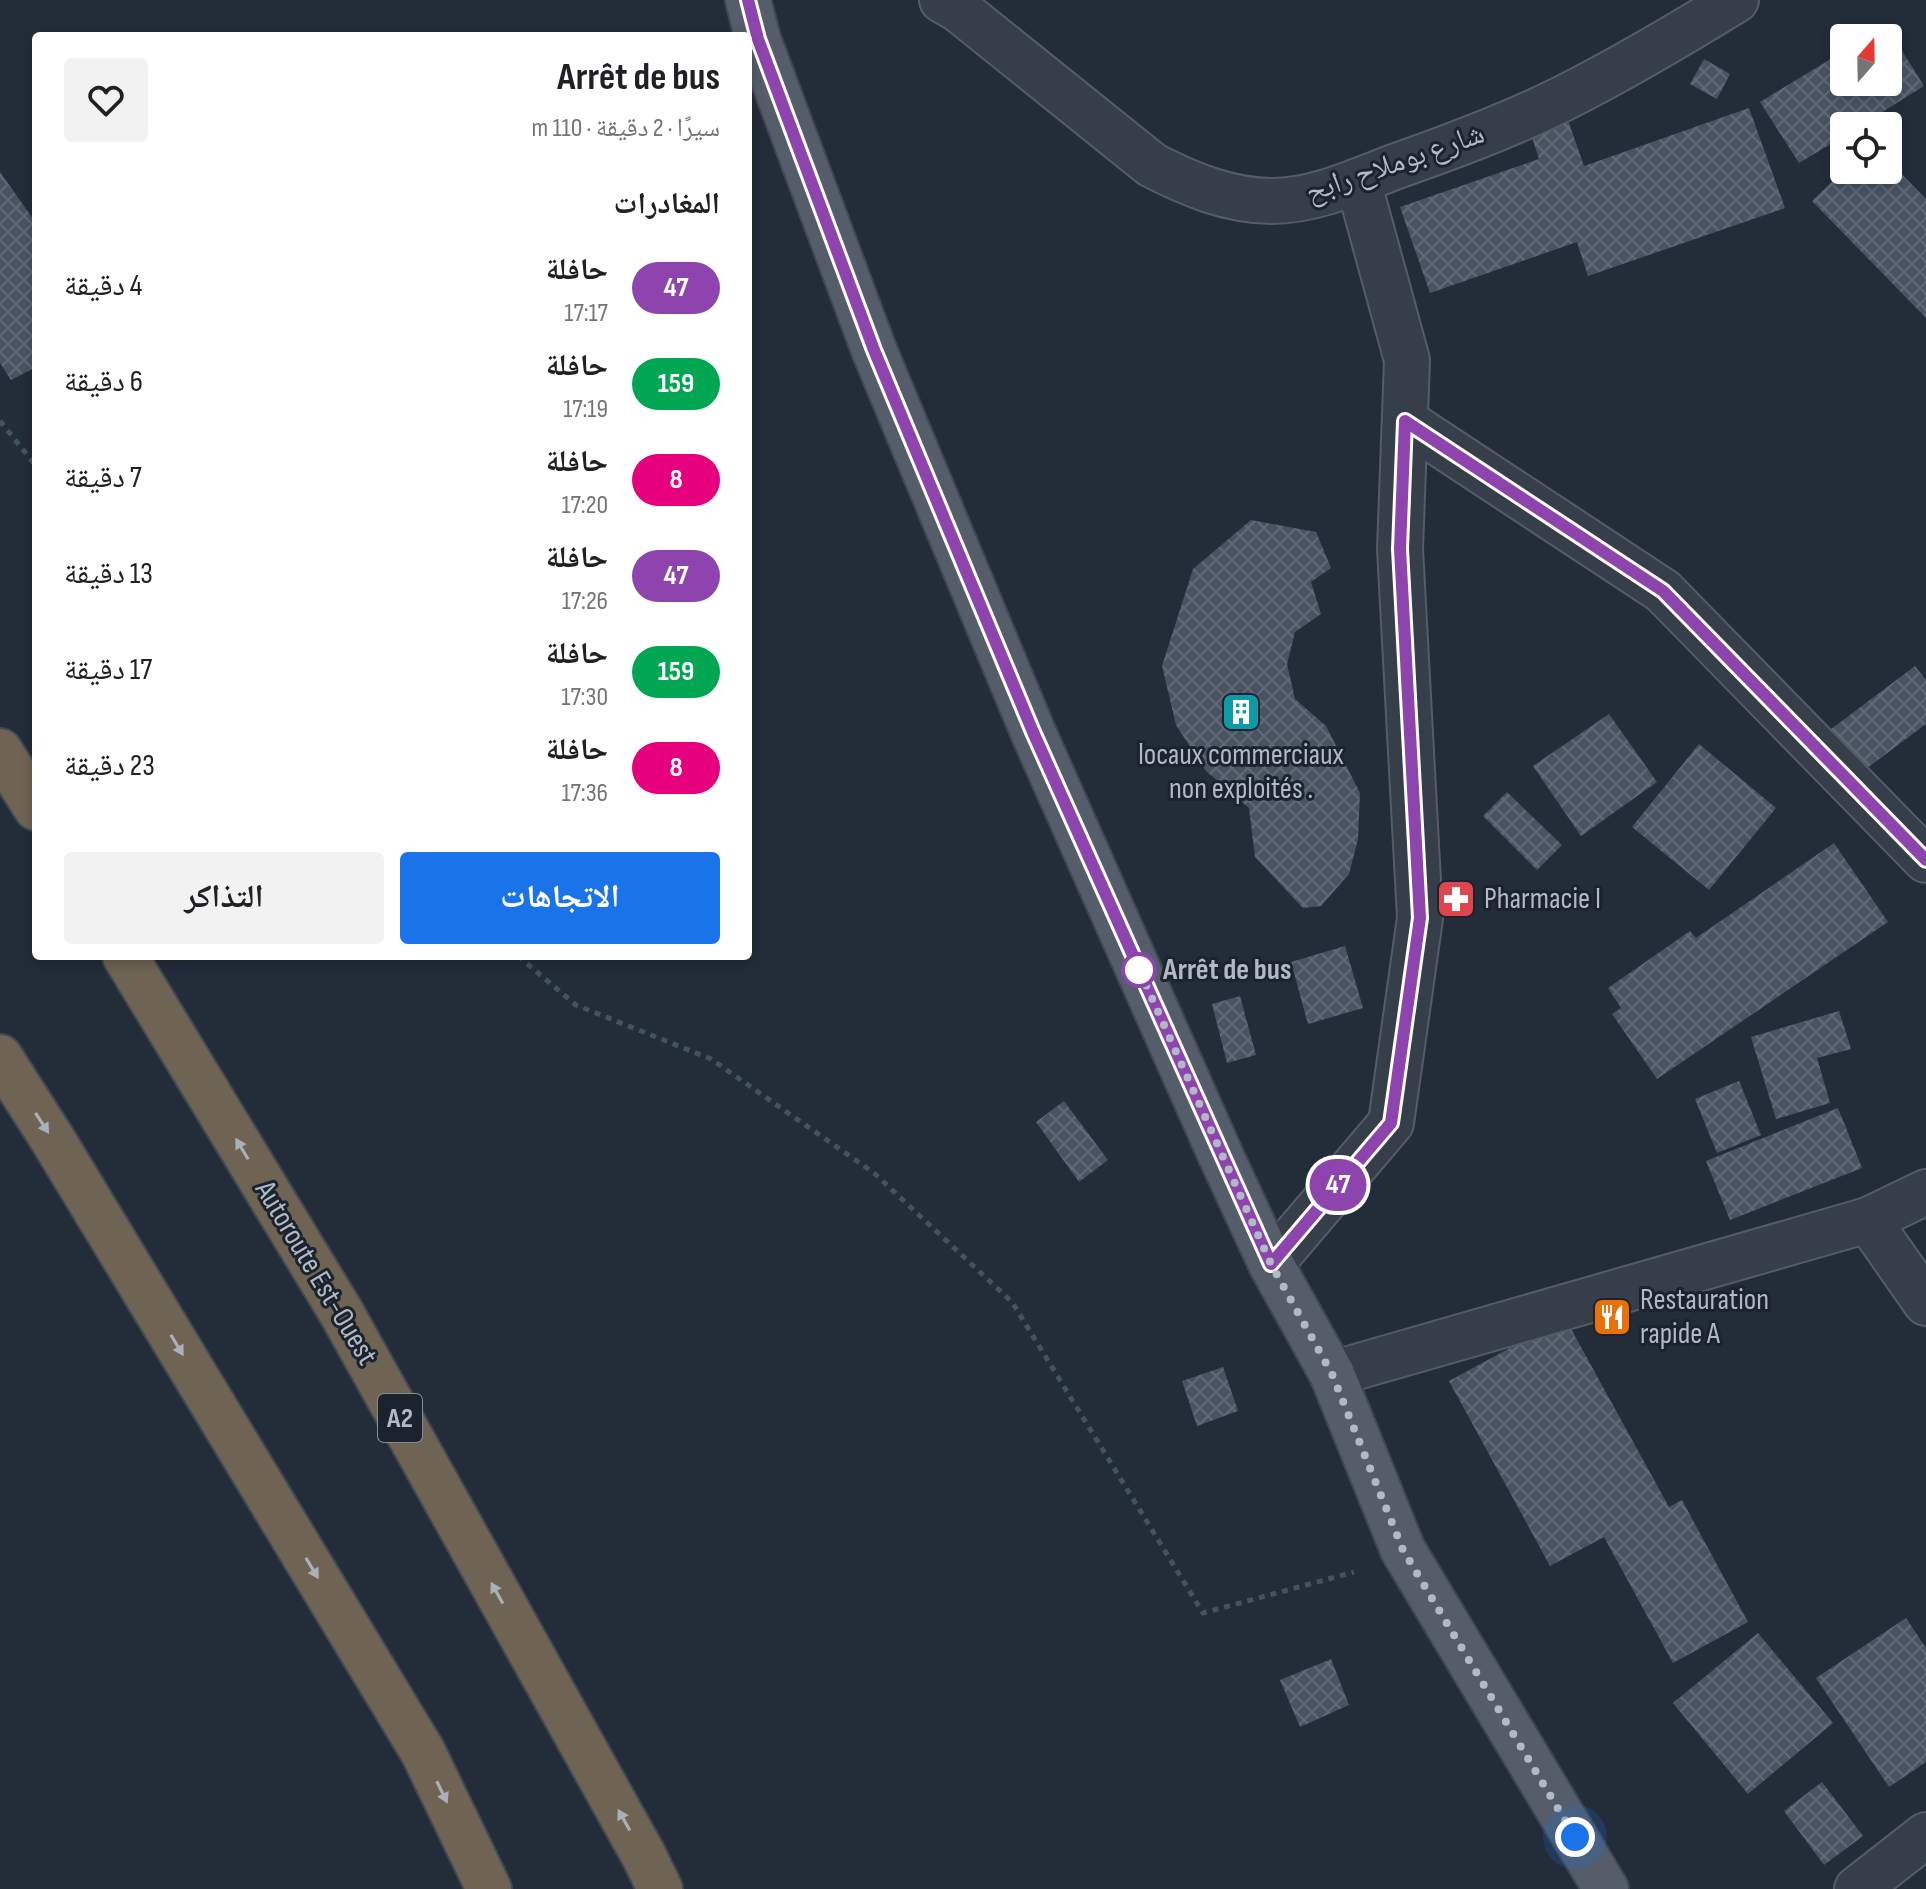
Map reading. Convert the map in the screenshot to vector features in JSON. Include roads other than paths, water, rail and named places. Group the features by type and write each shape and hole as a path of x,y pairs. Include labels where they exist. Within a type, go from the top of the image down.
{"highway":[{"path":"0,751 32,802"},
{"name":"Autoroute Est-Ouest","path":"127,960 341,1312 660,1889"},
{"path":"0,1057 423,1752 489,1889"}],"main road":[{"path":"748,0 758,39 880,365 1033,732 1271,1264 1332,1374 1403,1550 1606,1889"}],"street":[{"name":"شارع بوملاح رابح","path":"942,0 1152,165 1187,183 1230,197 1272,201 1310,197 1358,181 1453,146 1560,100 1655,50 1736,0"},
{"path":"1271,1264 1391,1123 1420,918 1400,549 1407,360 1358,181"},
{"path":"1405,421 1663,591 1926,860"},
{"path":"1332,1374 1868,1220 1926,1192"},
{"path":"1868,1220 1926,1303"},
{"path":"1857,1889 1926,1835"}],"place":[{"name":"locaux commerciaux non exploités .","path":"1241,712"},
{"name":"Pharmacie I","path":"1456,899"},
{"name":"Arrêt de bus","path":"1139,970"},
{"name":"Restauration rapide A","path":"1612,1317"}]}
